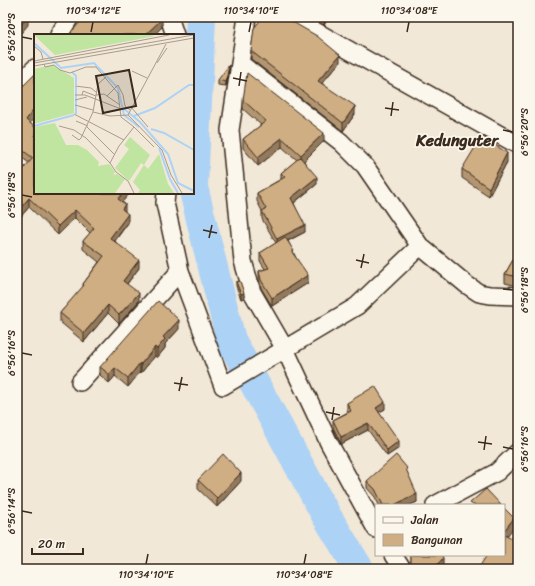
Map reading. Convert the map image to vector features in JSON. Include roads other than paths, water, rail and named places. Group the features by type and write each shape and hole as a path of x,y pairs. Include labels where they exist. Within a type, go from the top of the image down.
{"street":[{"path":"60,34 70,17"},
{"path":"169,17 175,34"},
{"path":"247,17 230,130 243,262 252,292 281,352 375,527"},
{"path":"290,17 518,145"},
{"path":"241,64 341,142 365,166 420,246 467,285 479,292 490,295 518,296"},
{"path":"17,86 34,69"},
{"path":"166,194 165,203 180,270 223,386 357,306 420,246"},
{"path":"80,382 180,270"},
{"path":"437,504 498,472 518,452"},
{"path":"394,556 402,569"}],"waterway":[{"path":"194,166 201,17"},
{"path":"194,191 231,340 326,515 359,569"}],"district":[{"name":"Kedunguter","path":"457,140"}]}
